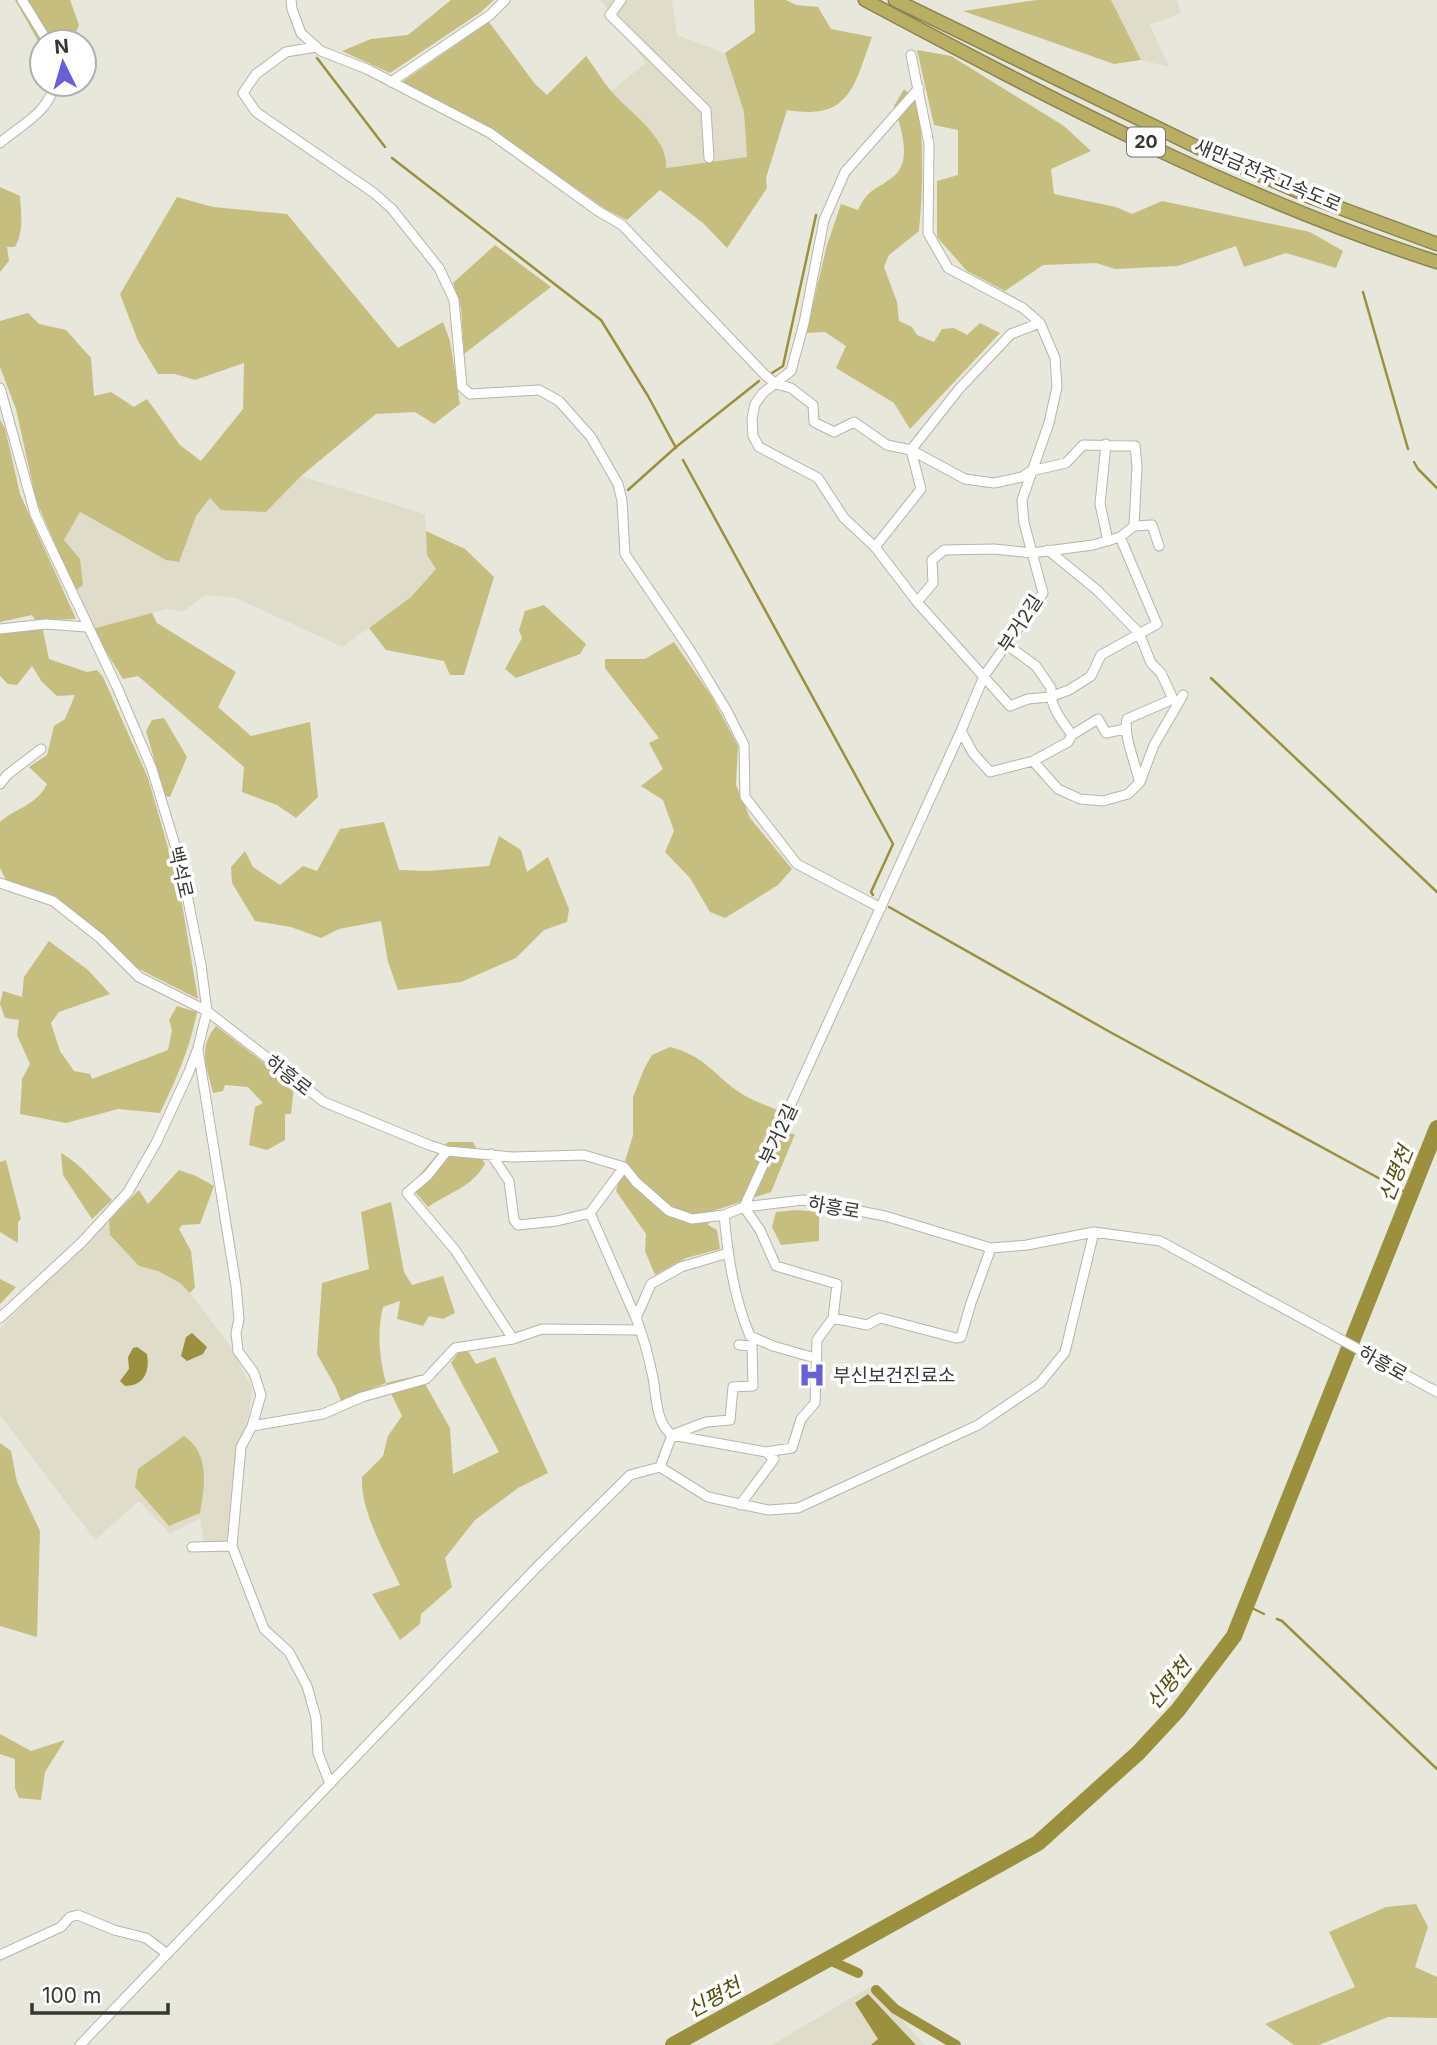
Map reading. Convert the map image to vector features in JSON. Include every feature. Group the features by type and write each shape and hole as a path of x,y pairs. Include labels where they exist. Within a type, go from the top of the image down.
{"highway":[{"name":"새만금전주고속도로","path":"864,0 1023,84 1196,166 1308,215 1437,262"},
{"name":"새만금전주고속도로","path":"895,0 1205,151 1313,198 1437,244"}],"street":[{"path":"22,0 39,28"},
{"path":"291,0 301,33 321,51 367,69 490,133 598,211 622,225 776,384 791,388 813,405 814,422 834,432 854,422 887,445 911,450 964,479 994,483 1066,463 1083,445 1135,446 1137,466 1134,526"},
{"path":"391,82 490,15 506,0"},
{"path":"621,0 610,15 706,110 709,158"},
{"path":"316,47 286,52 256,74 243,93 256,112 374,193 392,209 439,268 454,300 462,387 470,394 539,390 559,401 591,437 618,484 622,501 625,554 690,650 744,745 746,797 797,864 881,908"},
{"path":"911,55 929,144 928,233 948,268 1023,308 1040,323 1012,334 959,389 911,450"},
{"path":"919,88 845,172 824,220 804,323 791,371 763,393 755,404 753,436 759,447 818,478 844,518 875,547 917,602 1010,706 1069,690 1091,676 1101,655 1157,624 1120,537"},
{"path":"0,143 20,125 38,115 48,98"},
{"name":"부거2길","path":"744,1206 984,676 1043,593 1024,523 1022,500 1049,423 1057,387 1055,358 1040,323"},
{"name":"백석로","path":"0,388 34,514 117,687 152,769 181,864 201,965 207,1011 198,1048 156,1143 128,1192 82,1242 0,1318"},
{"path":"1106,444 1100,504 1108,541"},
{"path":"875,547 921,489 911,450"},
{"path":"917,602 933,583 932,560 944,550 994,549 1032,553 1093,545 1120,537 1134,526 1152,525 1158,547"},
{"path":"1048,550 1098,591 1139,633 1151,663 1178,699"},
{"path":"0,629 46,624 86,627"},
{"path":"1007,645 1035,666 1051,688 1050,697 1059,717 1072,735"},
{"path":"1139,782 1125,729 1127,719 1178,699"},
{"path":"1033,761 1058,789 1080,799 1107,800 1128,794 1139,782 1154,745 1178,699"},
{"path":"961,731 973,753 990,772 1033,761 1068,743 1072,735 1098,719 1106,733 1125,729"},
{"path":"0,784 7,775 41,749"},
{"name":"하흥로","path":"0,883 52,901 100,938 139,977 207,1011 324,1102 447,1151 512,1157 584,1155 624,1167 636,1182 669,1212 692,1219 724,1215 744,1206 803,1200 885,1216 991,1248 1027,1245 1094,1232 1160,1241 1437,1392"},
{"path":"198,1048 236,1286 239,1320 236,1333 237,1351 254,1373 261,1395 252,1426 241,1447 232,1546 264,1629 289,1652 307,1686 316,1718 318,1753 330,1784"},
{"path":"447,1151 428,1175 407,1193 455,1250 513,1339"},
{"path":"491,1154 509,1181 514,1220 519,1225 557,1221 590,1213 624,1167"},
{"path":"590,1213 636,1318 653,1374 659,1413 666,1431 672,1436 691,1437 766,1452 792,1448 801,1419 815,1402 817,1340 833,1318 837,1284 776,1266 760,1230 744,1206"},
{"path":"724,1215 735,1288 750,1336 815,1358"},
{"path":"80,2045 537,1567 630,1475 660,1467 708,1497 768,1510 798,1508 978,1425 1040,1383 1065,1352 1094,1232"},
{"path":"833,1318 867,1325 880,1318 956,1338 961,1337 991,1248"},
{"path":"636,1318 651,1284 681,1267 728,1253"},
{"path":"252,1426 323,1414 362,1398 426,1380 455,1348 513,1339 542,1329 640,1330"},
{"path":"660,1467 672,1436 706,1422 730,1420 733,1387 753,1386 751,1346 739,1346"},
{"path":"740,1505 774,1459 766,1452"},
{"path":"192,1547 232,1546"},
{"path":"0,1955 61,1927 70,1917 78,1915 114,1930 145,1938 166,1954"}],"shaded area":[{"path":"15,0 70,0 79,25 78,28 31,28"},
{"path":"451,0 494,0 481,12 390,73 342,51 371,39 408,35"},
{"path":"600,0 672,0 677,35 725,53 744,112 747,157 665,168 659,141 611,91 646,63"},
{"path":"754,0 786,0 796,5 818,7 831,29 872,37 847,96 825,110 787,110 766,178 767,188 727,248 703,223 660,190 627,220 607,210 514,145 402,82 489,22 535,84 547,95 586,56 611,91 655,136 665,157 666,168 747,157 744,112 725,53 755,32"},
{"path":"1037,0 1111,0 1141,60 1114,64 963,11"},
{"path":"1111,0 1177,0 1181,13 1150,25 1169,67 1141,60"},
{"path":"917,50 951,56 1064,126 1091,151 1051,169 1054,194 1116,207 1132,214 1162,201 1310,232 1343,251 1336,268 1286,253 1244,267 1236,246 1178,266 1115,269 1096,263 1043,265 1005,291 967,271 937,237 937,181 958,175 958,130 934,125"},
{"path":"904,89 914,99 921,127 922,184 919,231 889,255 884,267 897,302 899,321 912,327 917,335 934,342 942,329 954,328 967,335 980,323 1000,333 910,429 894,403 836,368 846,346 825,332 806,333 827,245 841,204 858,210 869,193 900,169 904,152 894,106"},
{"path":"0,187 20,196 21,222 18,241 15,247 7,247 9,261 0,272"},
{"path":"177,197 213,207 287,214 398,348 443,322 450,341 460,404 434,424 415,412 376,414 301,476 266,512 221,510 210,498 196,516 179,562 166,560 80,512 64,540 80,559 83,585 75,591 36,500 16,409 0,367 0,321 28,313 39,324 66,330 91,358 94,396 111,392 134,407 147,399 180,445 201,461 243,409 244,363 195,380 175,374 158,374 138,341 120,294"},
{"path":"495,245 551,287 464,354 461,307 453,283"},
{"path":"0,420 5,428 20,494 76,619 35,620 32,615 0,622"},
{"path":"301,476 425,514 427,555 436,569 411,597 342,647 236,598 205,595 183,612 168,609 92,629 75,591 64,540 80,512 166,560 178,562 196,516 211,497 266,512"},
{"path":"426,531 465,549 494,577 464,675 450,675 444,661 386,650 369,628 411,597 436,569 427,555"},
{"path":"544,605 586,644 580,654 516,678 505,669 522,638 519,630 525,611"},
{"path":"152,613 157,623 236,672 218,707 251,736 310,722 318,797 296,818 277,805 242,792 244,767 138,676 123,679 92,629"},
{"path":"43,630 49,659 87,672 97,670 103,677 148,778 179,886 198,999 139,969 55,896 6,880 0,868 0,822 32,802 43,791 47,784 29,767 47,755 54,726 65,719 75,695 57,696 42,682 32,666 17,685 8,684 0,676 0,633"},
{"path":"674,642 712,697 738,746 736,785 750,818 792,869 778,885 725,918 710,912 690,878 665,852 674,831 663,800 641,786 663,769 649,743 659,738 605,668 605,659 645,659"},
{"path":"164,718 187,757 170,797 165,796 146,731 152,720"},
{"path":"384,822 399,870 428,871 489,866 499,836 521,850 527,872 548,857 569,909 567,922 544,930 516,958 461,982 398,990 388,962 381,921 339,929 321,938 291,927 255,921 232,883 231,867 245,851 253,867 280,885 303,866 317,871 340,829"},
{"path":"49,941 88,970 110,994 59,1012 51,1023 60,1051 74,1071 90,1074 92,1079 168,1050 172,1030 169,1020 177,1006 197,1012 182,1064 160,1113 118,1109 66,1123 20,1114 22,1079 30,1064 17,1035 19,1020 5,1018 0,1004 3,991 22,997 24,977"},
{"path":"216,1026 294,1086 291,1114 285,1114 285,1140 267,1150 249,1145 255,1107 263,1103 248,1087 225,1085 223,1091 213,1093 205,1050 210,1034"},
{"path":"670,1047 701,1061 746,1096 778,1110 772,1132 795,1134 771,1192 713,1211 708,1225 717,1230 720,1249 686,1258 655,1275 645,1251 646,1234 616,1191 633,1135 633,1097 652,1055"},
{"path":"448,1142 473,1142 485,1164 467,1184 428,1207 410,1186"},
{"path":"61,1153 82,1168 112,1200 92,1219 63,1175"},
{"path":"6,1160 21,1219 18,1222 18,1243 0,1232 0,1162"},
{"path":"179,1170 214,1186 200,1224 182,1225 179,1229 191,1251 195,1287 190,1293 180,1283 158,1271 139,1266 110,1235 109,1220 139,1190 148,1204"},
{"path":"391,1202 404,1272 412,1285 443,1276 455,1313 443,1319 429,1316 423,1326 397,1319 400,1301 383,1307 380,1345 386,1383 341,1401 317,1354 322,1283 369,1269 361,1212"},
{"path":"776,1212 819,1212 819,1241 781,1245 772,1227"},
{"path":"109,1220 110,1235 139,1266 158,1271 180,1283 190,1293 230,1346 252,1388 249,1414 240,1439 228,1541 204,1543 200,1518 170,1534 139,1501 95,1540 0,1415 0,1328"},
{"path":"0,1279 16,1287 0,1304"},
{"path":"192,1333 207,1347 203,1354 187,1361 181,1356 186,1337"},
{"path":"137,1347 147,1354 148,1367 141,1381 125,1386 120,1381 129,1369 128,1357 133,1348"},
{"path":"468,1351 476,1364 495,1357 548,1473 518,1488 475,1520 445,1558 452,1587 421,1614 420,1624 400,1640 372,1594 400,1585 369,1518 362,1490 362,1477 383,1456 388,1436 402,1416 386,1383 420,1375 450,1428 453,1474 499,1452 451,1363 458,1353"},
{"path":"184,1436 192,1443 202,1461 202,1502 200,1513 169,1526 135,1487 138,1469"},
{"path":"0,1443 11,1451 17,1482 40,1531 37,1637 0,1626"},
{"path":"0,1734 31,1751 65,1740 45,1772 41,1800 19,1798 15,1788 15,1759 0,1754"},
{"path":"1416,1904 1428,1927 1415,1967 1437,1977 1437,2018 1388,2017 1319,2045 1294,2045 1265,2024 1355,1987 1329,1932 1386,1907"},
{"path":"871,1986 925,2045 772,2045"},
{"path":"868,1994 916,2045 871,2045 878,2039 855,2003"}],"waterway":[{"path":"317,58 385,147"},
{"path":"392,158 601,320 648,396 676,448"},
{"path":"772,373 783,366 816,215"},
{"path":"1363,292 1408,449"},
{"path":"628,490 676,447 759,381"},
{"path":"683,460 893,844 871,892 873,895"},
{"path":"1414,462 1437,488"},
{"path":"1211,678 1437,892"},
{"path":"889,907 1110,1032 1384,1181"},
{"name":"신평천","path":"673,2045 1038,1843 1138,1753 1178,1710 1234,1636 1437,1128"},
{"path":"1396,1187 1409,1194"},
{"path":"1246,1605 1264,1614"},
{"path":"1277,1619 1437,1769"},
{"path":"827,1959 858,1973"},
{"path":"876,1990 895,2009 956,2045"}],"place":[{"name":"부신보건진료소","path":"812,1375"}]}
